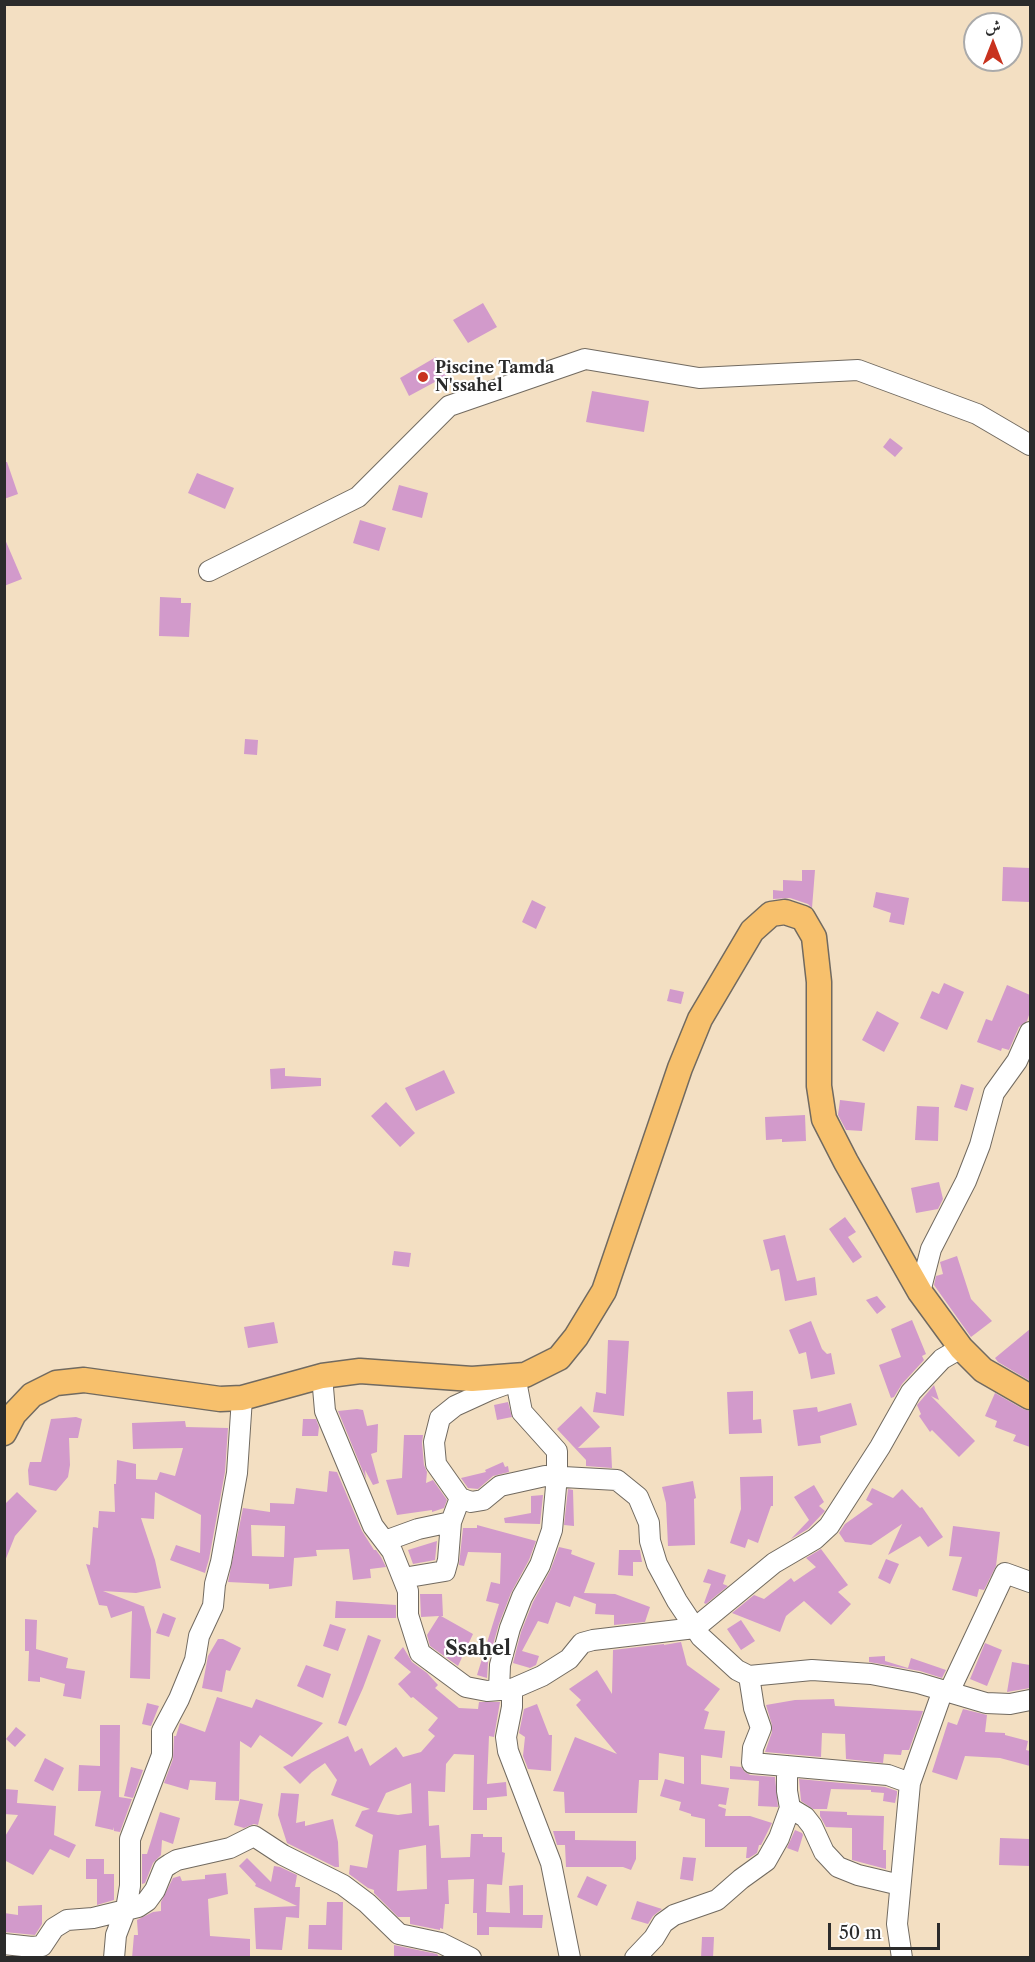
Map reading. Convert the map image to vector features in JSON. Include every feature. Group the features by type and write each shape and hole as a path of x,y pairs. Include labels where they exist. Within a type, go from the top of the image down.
{"main road":[{"path":"4,1432 14,1414 32,1395 56,1383 84,1380 220,1399 242,1398 322,1376 360,1371 472,1379 521,1378 559,1359 576,1337 604,1291 699,1019 752,931 771,914 785,912 803,918 814,937 819,982 819,1086 824,1119 920,1292 961,1348 983,1370 1030,1397"}],"street":[{"path":"209,570 358,497 448,406 585,358 699,378 858,370 977,414 1030,446"},
{"path":"920,1292 931,1249 966,1181 980,1145 994,1093 1017,1061 1030,1032"},
{"path":"322,1376 325,1411 373,1526 392,1551 408,1591 408,1616 420,1653 466,1687 487,1691 505,1689 542,1676 569,1659 582,1643 695,1628 774,1563 814,1539 828,1526 880,1447 911,1392 942,1359 961,1348"},
{"path":"570,1958 551,1863 508,1751 506,1737 512,1707 500,1665 510,1628 522,1597 540,1565 552,1530 557,1476 557,1451 522,1412 521,1378 455,1406 440,1418 434,1442 436,1464 460,1498 471,1502 483,1500 500,1486 544,1476 557,1476 617,1480 638,1497 649,1523 650,1541 657,1564 677,1601 701,1637 737,1670 749,1677 812,1670 871,1674 918,1683 986,1703 1010,1704 1030,1700"},
{"path":"114,1958 116,1935 126,1909 130,1886 130,1839 162,1755 162,1731 179,1699 195,1660 199,1636 213,1606 215,1584 237,1473 242,1398"},
{"path":"403,1578 445,1572 451,1522 460,1498"},
{"path":"385,1541 418,1529 451,1522"},
{"path":"902,1958 897,1924 910,1783 946,1691 1005,1574 1030,1582"},
{"path":"749,1677 754,1708 761,1728 753,1748 752,1763 888,1775 910,1783"},
{"path":"635,1958 654,1938 663,1923 674,1915 717,1900 766,1861 779,1839 790,1808 787,1766"},
{"path":"790,1808 805,1817 812,1826 824,1852 838,1867 900,1886"},
{"path":"4,1944 42,1946 54,1928 67,1920 93,1918 138,1907 155,1890 164,1868 177,1860 230,1848 254,1836 283,1855 343,1885 367,1903 399,1934 441,1944 471,1958"}],"building":[{"path":"483,303 497,327 468,343 453,320"},
{"name":"Piscine Tamda N'ssahel","path":"436,357 446,376 409,396 400,378"},
{"path":"592,391 649,401 644,432 586,422"},
{"path":"890,438 903,448 895,457 883,447"},
{"path":"4,462 7,462 18,494 4,499"},
{"path":"197,473 234,488 225,509 188,493"},
{"path":"399,485 428,493 422,518 392,510"},
{"path":"360,520 386,528 379,551 353,543"},
{"path":"4,537 22,579 4,586"},
{"path":"160,597 181,598 181,603 191,603 189,637 159,636"},
{"path":"245,739 258,740 257,755 244,754"},
{"path":"1003,867 1030,868 1030,902 1002,901"},
{"path":"802,870 815,870 812,908 808,904 790,898 773,899 773,890 783,891 783,880 802,881"},
{"path":"876,892 909,898 904,925 889,922 891,913 873,907"},
{"path":"532,900 546,907 536,929 522,922"},
{"path":"944,983 964,992 947,1030 920,1018 932,991 939,994"},
{"path":"1007,985 1030,995 1030,1012 1027,1021 1019,1027 1009,1050 1002,1048 1001,1051 977,1042 986,1019 992,1021"},
{"path":"670,989 684,992 681,1004 667,1001"},
{"path":"877,1011 899,1023 884,1052 862,1040"},
{"path":"285,1068 285,1076 321,1078 321,1086 271,1089 270,1069"},
{"path":"444,1070 455,1093 416,1111 405,1088"},
{"path":"961,1084 974,1088 967,1111 954,1107"},
{"path":"840,1100 865,1103 862,1131 846,1130 838,1115"},
{"path":"386,1102 415,1133 400,1147 371,1116"},
{"path":"917,1106 939,1107 938,1141 915,1140"},
{"path":"805,1115 806,1141 766,1140 765,1117"},
{"path":"939,1182 943,1199 938,1209 916,1213 911,1188"},
{"path":"845,1217 856,1232 848,1237 862,1257 853,1263 829,1229"},
{"path":"785,1235 797,1281 815,1277 817,1295 785,1301 779,1269 771,1271 763,1240"},
{"path":"394,1251 411,1253 409,1267 392,1265"},
{"path":"957,1256 971,1299 992,1321 971,1337 934,1285 936,1276 943,1274 940,1262"},
{"path":"877,1296 886,1307 877,1314 866,1300"},
{"path":"912,1320 926,1354 922,1356 924,1360 891,1398 879,1365 901,1357 891,1329"},
{"path":"811,1321 822,1349 827,1354 831,1353 835,1374 811,1379 806,1352 799,1354 789,1330"},
{"path":"274,1322 278,1343 248,1348 244,1327"},
{"path":"1030,1329 1030,1381 995,1358"},
{"path":"608,1340 629,1341 624,1416 593,1412 596,1392 606,1394"},
{"path":"934,1385 939,1400 931,1396 975,1441 959,1457 932,1430 930,1432 919,1416 921,1414 917,1405"},
{"path":"753,1391 753,1420 761,1419 762,1433 729,1434 727,1392"},
{"path":"995,1393 1030,1411 1030,1447 1013,1441 1016,1435 995,1427 997,1421 985,1416"},
{"path":"508,1402 512,1417 497,1420 494,1405"},
{"path":"851,1403 857,1425 820,1436 821,1443 798,1446 793,1410 817,1407 818,1412"},
{"path":"581,1406 600,1427 578,1448 611,1447 612,1468 586,1466 586,1460 557,1429"},
{"path":"363,1410 367,1426 378,1424 377,1452 371,1454 379,1483 373,1485 365,1470 366,1479 338,1411"},
{"path":"76,1417 82,1419 78,1438 69,1438 68,1477 56,1491 29,1485 30,1462 41,1462 51,1419"},
{"path":"303,1419 316,1419 319,1427 318,1436 302,1436"},
{"path":"185,1421 186,1427 228,1428 225,1472 209,1559 205,1573 170,1560 176,1545 200,1553 201,1515 155,1492 154,1519 141,1518 155,1560 161,1588 136,1593 103,1591 145,1607 151,1630 150,1679 130,1678 132,1611 111,1618 107,1606 99,1605 86,1564 90,1565 93,1527 98,1528 99,1511 115,1512 114,1484 116,1484 117,1460 136,1464 136,1479 157,1480 160,1472 175,1476 183,1448 133,1449 132,1423"},
{"path":"404,1435 423,1435 426,1483 433,1480 447,1500 444,1508 432,1512 432,1510 397,1515 386,1480 402,1478"},
{"path":"503,1462 505,1467 508,1466 509,1472 493,1476 478,1489 468,1488 461,1478 486,1472 485,1470"},
{"path":"329,1471 337,1472 362,1531 386,1567 370,1569 371,1578 353,1580 349,1549 316,1550 317,1556 294,1558 292,1586 269,1589 269,1584 228,1582 243,1508 270,1512 270,1503 294,1504 296,1488 327,1492","holes":["251,1525 285,1526 284,1557 252,1556"]},
{"path":"773,1476 773,1506 771,1506 758,1543 748,1539 745,1548 730,1543 741,1509 740,1477"},
{"path":"693,1481 696,1498 694,1499 695,1545 668,1546 666,1503 662,1487"},
{"path":"814,1485 824,1502 819,1506 825,1511 808,1529 791,1539 809,1520 794,1497"},
{"path":"872,1488 893,1498 902,1489 920,1508 922,1507 943,1537 928,1547 920,1536 888,1555 902,1524 871,1545 845,1542 839,1533 845,1524 873,1504 866,1500"},
{"path":"568,1489 573,1490 574,1526 564,1525"},
{"path":"17,1492 37,1511 15,1536 5,1561 4,1505"},
{"path":"543,1495 540,1524 505,1523 504,1518 531,1513 531,1496"},
{"path":"477,1525 536,1541 499,1624 488,1662 487,1678 477,1675 499,1604 486,1601 491,1582 500,1584 501,1553 468,1552 464,1566 459,1565 463,1528 477,1528"},
{"path":"953,1526 1000,1532 996,1566 984,1590 979,1589 977,1597 952,1590 962,1557 949,1556"},
{"path":"437,1541 435,1560 413,1564 408,1550"},
{"path":"559,1547 572,1550 571,1554 595,1563 584,1593 615,1594 650,1607 645,1622 614,1625 614,1615 595,1614 596,1604 574,1596 570,1607 556,1602 548,1624 538,1621 522,1651 539,1656 536,1665 530,1668 513,1663 521,1632"},
{"path":"821,1549 848,1585 838,1592 851,1604 831,1625 804,1601 786,1616 780,1632 732,1613 754,1595 764,1599 791,1578 794,1582 816,1567 806,1558"},
{"path":"619,1550 640,1550 642,1562 633,1562 633,1576 618,1575"},
{"path":"886,1559 899,1564 890,1584 878,1578"},
{"path":"708,1569 726,1575 723,1584 728,1586 706,1604 704,1603 711,1584 703,1582"},
{"path":"420,1594 442,1594 443,1616 441,1616 473,1634 458,1666 430,1646 427,1635 439,1616 421,1617"},
{"path":"336,1601 396,1605 396,1618 335,1618"},
{"path":"163,1613 176,1618 169,1637 156,1633"},
{"path":"25,1619 37,1620 36,1649 68,1658 66,1668 85,1671 81,1699 63,1696 65,1684 40,1677 40,1682 28,1681 29,1651 25,1651"},
{"path":"741,1620 755,1641 741,1650 727,1629"},
{"path":"330,1624 346,1629 338,1651 323,1646"},
{"path":"368,1635 381,1640 346,1726 338,1723"},
{"path":"218,1639 223,1639 241,1648 230,1671 226,1670 222,1692 202,1688 208,1656"},
{"path":"681,1642 687,1665 720,1689 704,1710 709,1712 704,1729 725,1731 722,1758 701,1755 701,1784 729,1788 726,1805 719,1804 718,1806 726,1809 725,1816 750,1816 772,1823 757,1853 749,1858 746,1858 747,1847 705,1847 705,1819 679,1810 681,1802 660,1796 665,1779 684,1784 684,1757 659,1753 658,1780 639,1780 637,1813 565,1813 564,1792 553,1791 575,1737 617,1754 576,1705 581,1700 569,1689 597,1670 612,1694 613,1650"},
{"path":"985,1643 1002,1650 987,1686 970,1679"},
{"path":"403,1647 412,1662 438,1685 435,1688 459,1708 478,1709 479,1702 500,1702 494,1737 489,1736 487,1784 506,1782 507,1796 487,1798 487,1810 473,1810 474,1755 454,1754 446,1764 445,1792 428,1791 429,1826 439,1825 441,1858 470,1857 471,1834 483,1834 483,1837 502,1837 502,1852 505,1853 502,1885 487,1884 486,1912 510,1913 509,1886 523,1885 523,1915 543,1915 542,1928 489,1927 489,1935 477,1935 477,1913 473,1913 474,1879 448,1880 449,1904 445,1904 443,1929 410,1924 410,1917 398,1917 374,1893 374,1890 349,1874 350,1865 367,1868 373,1835 355,1826 362,1811 370,1809 331,1795 337,1780 325,1763 300,1784 283,1767 348,1736 355,1752 362,1748 370,1766 396,1747 403,1757 421,1752 435,1736 428,1730 438,1718 413,1697 411,1698 398,1684 411,1672 394,1658","holes":["411,1783 412,1813 398,1815 377,1812 386,1793","426,1845 427,1889 397,1891 399,1850"]},
{"path":"885,1656 885,1661 908,1668 911,1658 946,1670 942,1678 920,1671 869,1662 869,1657"},
{"path":"1012,1662 1030,1665 1030,1688 1007,1692"},
{"path":"306,1665 331,1674 323,1698 297,1686"},
{"path":"217,1697 252,1708 256,1699 323,1723 292,1757 260,1735 251,1748 240,1741 239,1801 215,1800 216,1782 190,1780 188,1790 164,1783 173,1759 174,1736 176,1736 180,1723 205,1732"},
{"path":"834,1699 835,1706 923,1711 909,1750 902,1750 901,1755 884,1754 883,1763 846,1759 845,1734 822,1733 821,1757 765,1752 772,1732 766,1705 795,1700"},
{"path":"147,1703 159,1706 151,1726 142,1724"},
{"path":"537,1704 549,1735 552,1735 551,1771 528,1769 523,1756 525,1737 519,1733 524,1709"},
{"path":"963,1709 987,1715 985,1732 1005,1733 1005,1735 1028,1741 1026,1750 1030,1751 1030,1766 1000,1758 965,1756 957,1780 932,1772 948,1722 957,1725"},
{"path":"100,1725 120,1725 119,1797 132,1799 120,1832 114,1831 113,1827 113,1830 95,1826 101,1791 78,1791 79,1765 100,1766"},
{"path":"16,1727 26,1735 15,1747 6,1739"},
{"path":"45,1758 64,1768 53,1791 34,1781"},
{"path":"730,1766 741,1767 750,1775 775,1777 778,1807 758,1806 759,1781 730,1779"},
{"path":"131,1767 143,1770 133,1798 124,1796"},
{"path":"799,1779 885,1787 897,1791 897,1794 895,1803 883,1801 884,1793 871,1792 871,1790 831,1789 827,1809 813,1809 801,1801"},
{"path":"4,1789 18,1790 17,1803 56,1806 54,1835 76,1845 69,1858 50,1849 33,1875 4,1860 4,1838 18,1815 4,1814"},
{"path":"281,1793 299,1794 296,1823 305,1821 305,1826 333,1819 338,1842 339,1867 287,1843 278,1815"},
{"path":"240,1799 263,1804 258,1825 254,1824 244,1828 234,1825"},
{"path":"820,1811 847,1812 847,1815 884,1816 883,1850 886,1850 886,1869 852,1860 852,1828 826,1827"},
{"path":"160,1812 180,1818 173,1844 162,1840 161,1855 153,1863 145,1883 142,1884 142,1854 147,1854"},
{"path":"795,1830 803,1835 798,1852 787,1848"},
{"path":"553,1831 575,1831 575,1840 636,1841 636,1859 631,1870 623,1867 566,1867 565,1845 557,1845"},
{"path":"1000,1838 1030,1839 1030,1866 999,1865"},
{"path":"683,1857 696,1858 693,1881 680,1879"},
{"path":"247,1858 271,1882 274,1866 297,1875 295,1887 300,1887 299,1918 286,1917 282,1950 256,1949 254,1908 297,1906 255,1886 256,1884 239,1866"},
{"path":"86,1859 104,1859 104,1874 114,1874 114,1900 97,1905 97,1879 86,1879"},
{"path":"226,1873 228,1894 208,1899 210,1936 250,1939 250,1958 132,1958 134,1935 138,1935 137,1920 153,1912 161,1911 161,1902 173,1878 180,1876 182,1881 205,1879 205,1875"},
{"path":"587,1876 607,1885 597,1906 577,1897"},
{"path":"637,1901 662,1909 653,1916 648,1924 631,1919"},
{"path":"327,1902 343,1902 342,1950 308,1949 309,1925 326,1925"},
{"path":"42,1905 42,1924 35,1935 4,1932 4,1913 18,1915 18,1906"},
{"path":"702,1937 714,1937 713,1958 701,1958"},
{"path":"394,1945 437,1954 440,1958 394,1958"}],"place":[{"name":"Piscine Tamda N'ssahel","path":"423,377"}],"district":[{"name":"Ssaḥel","path":"478,1649"}]}
